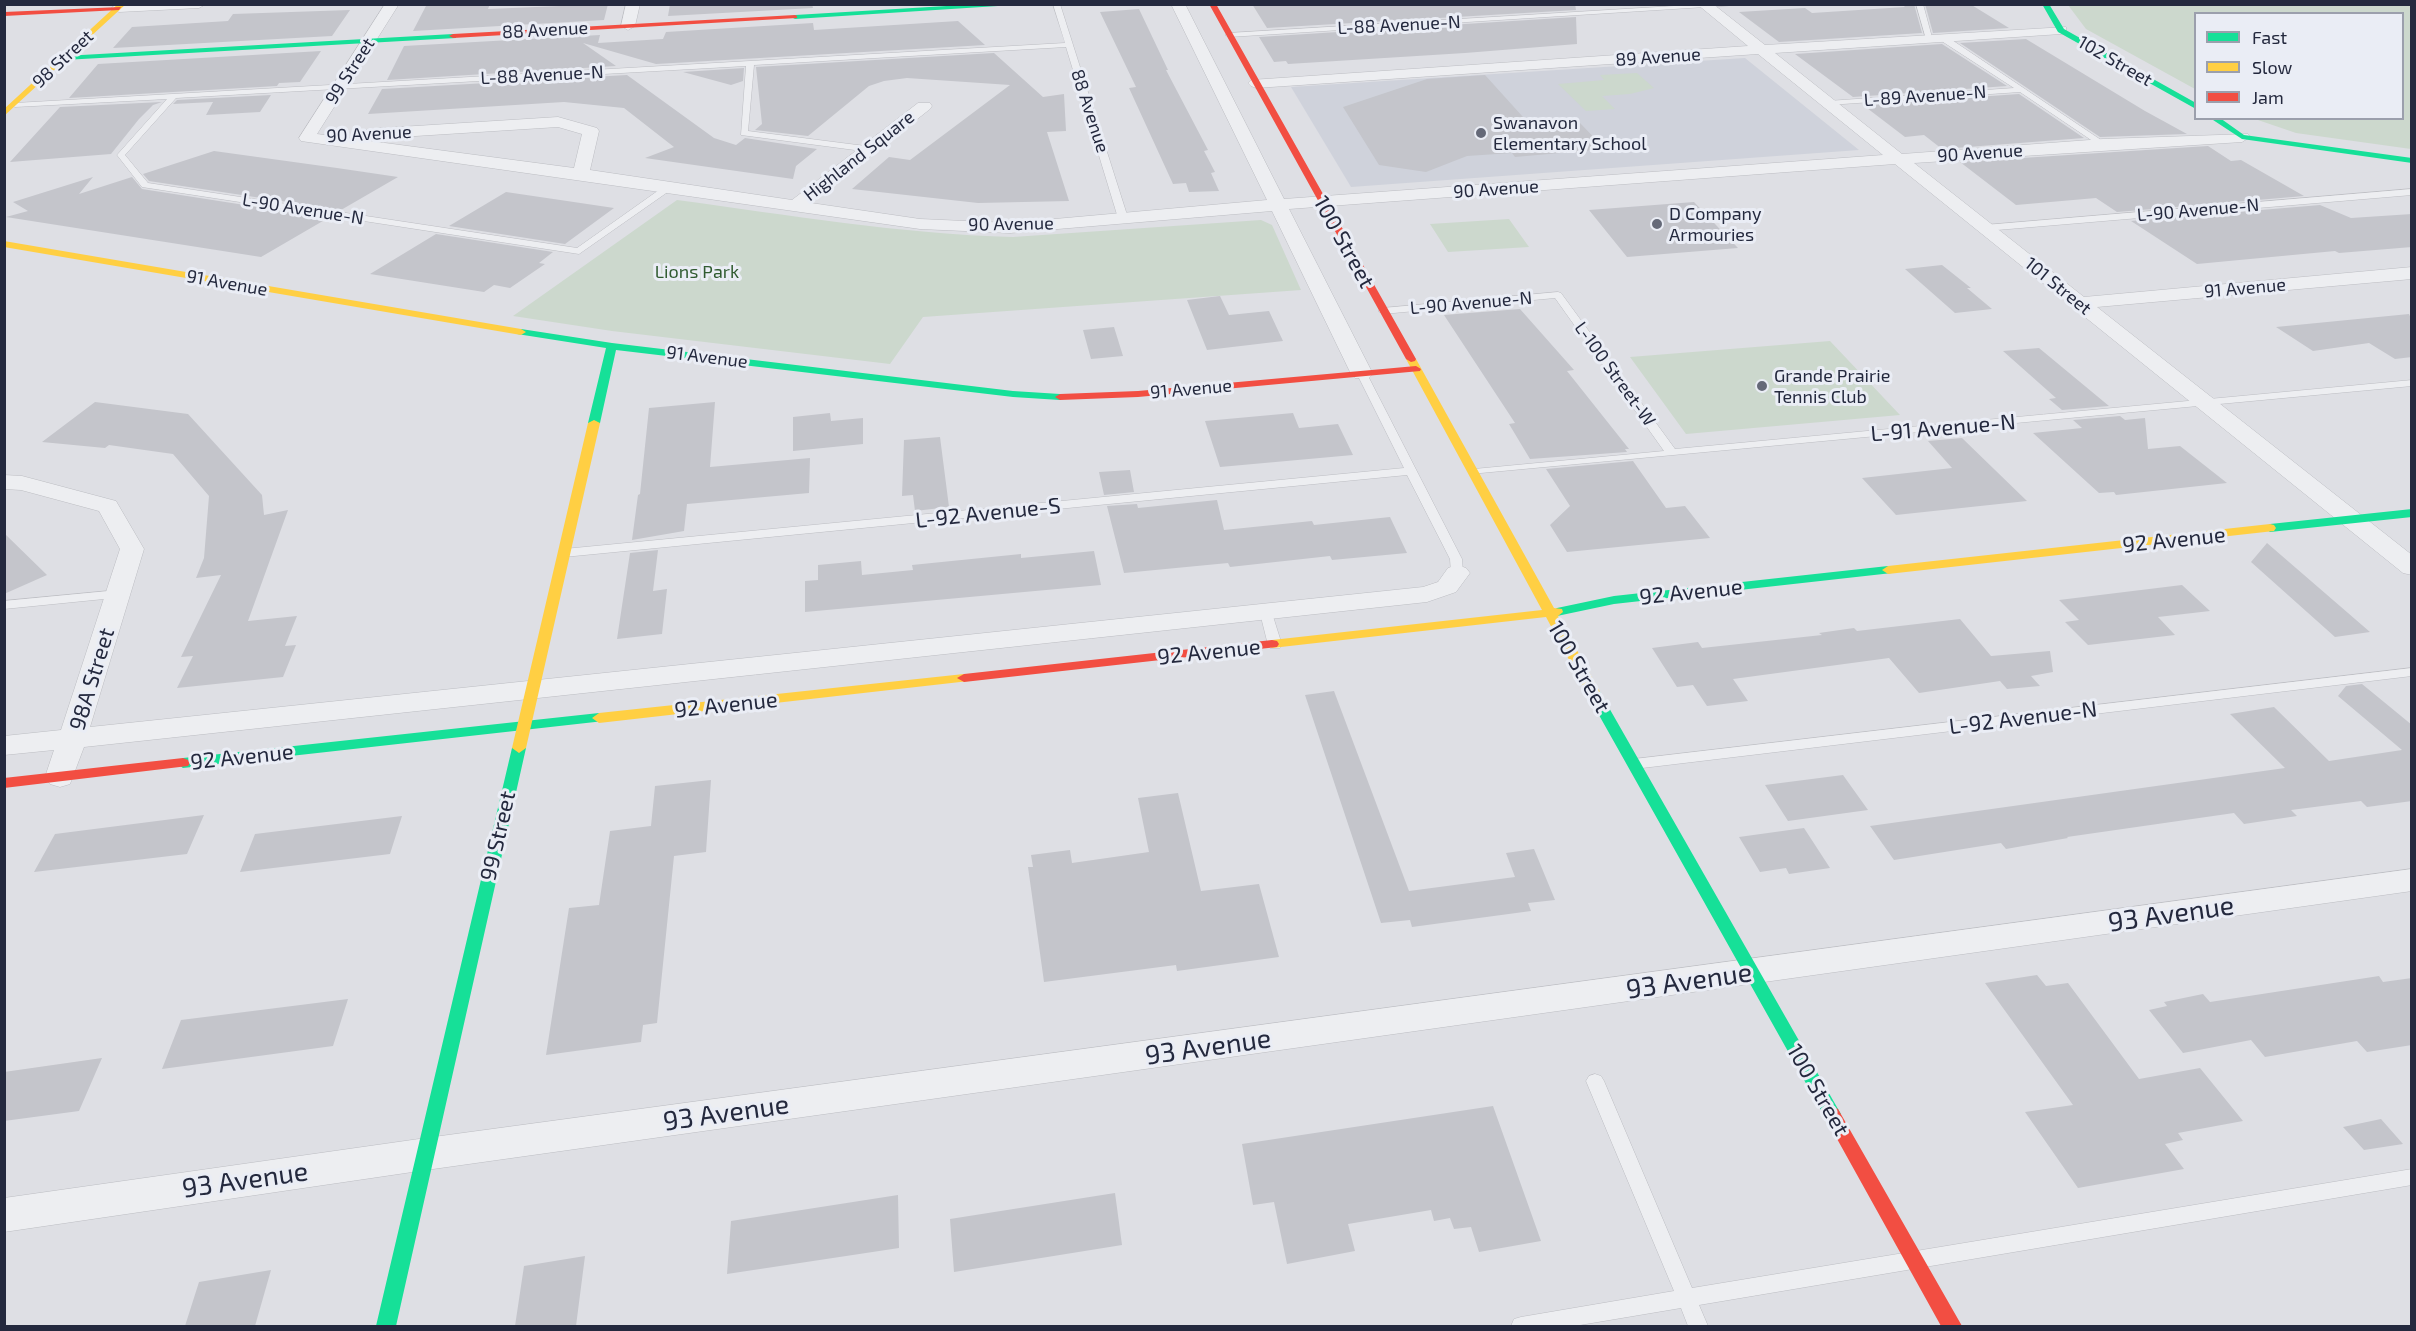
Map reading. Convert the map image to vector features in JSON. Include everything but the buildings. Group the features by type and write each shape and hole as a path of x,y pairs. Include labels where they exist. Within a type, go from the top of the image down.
{"street":[{"path":"4,14 121,6 199,4"},
{"name":"99 Street","path":"307,138 392,4"},
{"path":"628,26 633,4"},
{"name":"88 Avenue","path":"64,58 370,39 1026,4"},
{"name":"100 Street","path":"1178,4 1362,374"},
{"name":"100 Street","path":"1212,4 1474,472 1549,614 1952,1326"},
{"name":"102 Street","path":"2045,4 2061,30 2194,106"},
{"name":"98 Street","path":"10,109 121,6"},
{"name":"101 Street","path":"1706,6 2412,568"},
{"name":"89 Avenue","path":"1256,83 2061,30"},
{"name":"Highland Square","path":"795,206 924,106"},
{"path":"2217,120 2242,137"},
{"name":"90 Avenue","path":"307,138 558,122 591,131 581,174"},
{"name":"90 Avenue","path":"307,138 581,174 920,224 1010,228 1322,201 2103,144 2242,137 2412,162"},
{"name":"91 Avenue","path":"4,244 474,325 612,346 1041,396 1138,394 1416,369"},
{"name":"91 Avenue","path":"2079,303 2412,273"},
{"name":"99 Street","path":"386,1326 522,728 612,346"},
{"name":"98A Street","path":"10,483 108,506 132,549 60,777"},
{"name":"92 Avenue","path":"4,783 1275,645 1549,614 1614,600 2412,513"},
{"name":"92 Avenue","path":"4,746 1427,594 1447,587 1457,573"},
{"name":"93 Avenue","path":"4,1215 426,1154 2412,880"}],"lane":[{"name":"88 Avenue","path":"1056,4 1124,218"},
{"name":"L-88 Avenue-N","path":"1229,35 1750,4"},
{"path":"1919,4 1936,39 2021,90 2103,144"},
{"name":"L-88 Avenue-N","path":"10,109 174,96 1068,45"},
{"path":"750,63 744,133 870,149"},
{"name":"L-89 Avenue-N","path":"1828,103 2021,90"},
{"name":"L-90 Avenue-N","path":"174,96 121,155 145,185 579,251 669,187"},
{"name":"L-90 Avenue-N","path":"1985,228 2412,192"},
{"name":"L-90 Avenue-N","path":"1383,311 1558,295"},
{"name":"L-100 Street-W","path":"1558,295 1672,453"},
{"name":"100 Street","path":"1362,374 1456,559 1457,573"},
{"name":"L-91 Avenue-N","path":"1474,472 2412,383"},
{"name":"L-92 Avenue-S","path":"564,553 1412,471"},
{"path":"4,605 121,587"},
{"path":"1266,613 1275,645"},
{"name":"L-92 Avenue-N","path":"1634,764 2412,672"},
{"path":"1595,1081 1698,1326"},
{"path":"1521,1326 2412,1177"}],"shaded area":[{"path":"1745,58 1859,150 1351,187 1291,87"}],"green space":[{"path":"2068,5 2411,5 2411,149 2296,133 2258,120 2404,120 2404,12 2194,12 2194,88 2086,29"},
{"path":"1637,73 1654,88 1630,94 1602,96 1615,109 1586,111 1558,84 1604,80 1600,75"},
{"name":"Lions Park","path":"677,200 886,228 1013,237 1261,220 1272,225 1301,290 923,317 890,364 612,331 513,316"},
{"path":"1509,219 1529,247 1448,252 1430,224"},
{"name":"Grande Prairie Tennis Club","path":"1830,341 1900,415 1686,434 1630,357"}],"traffic: fast":[{"path":"795,17 1026,4"},
{"path":"2045,4 2061,30 2194,106"},
{"path":"64,58 453,36"},
{"path":"2217,120 2242,137 2412,161"},
{"path":"521,332 612,346 1013,394 1060,397"},
{"path":"594,423 612,346"},
{"path":"2270,528 2412,513"},
{"path":"1557,612 1614,600 1888,570"},
{"path":"1593,692 1832,1114"},
{"path":"183,763 599,718"},
{"path":"386,1326 519,748"}],"traffic: slow":[{"path":"4,114 123,4"},
{"path":"4,244 521,332"},
{"path":"1411,359 1593,692"},
{"path":"519,748 594,423"},
{"path":"1888,570 2270,528"},
{"path":"1272,644 1557,612"},
{"path":"599,718 964,678"}],"traffic: jam":[{"path":"1212,4 1411,359"},
{"path":"4,14 119,8"},
{"path":"453,36 795,17"},
{"path":"1060,397 1138,394 1416,369"},
{"path":"964,678 1272,644"},
{"path":"4,783 183,763"},
{"path":"1832,1114 1952,1326"}],"place":[{"name":"Swanavon Elementary School","path":"1481,133"},
{"name":"D Company Armouries","path":"1657,224"},
{"name":"Grande Prairie Tennis Club","path":"1762,386"}]}
